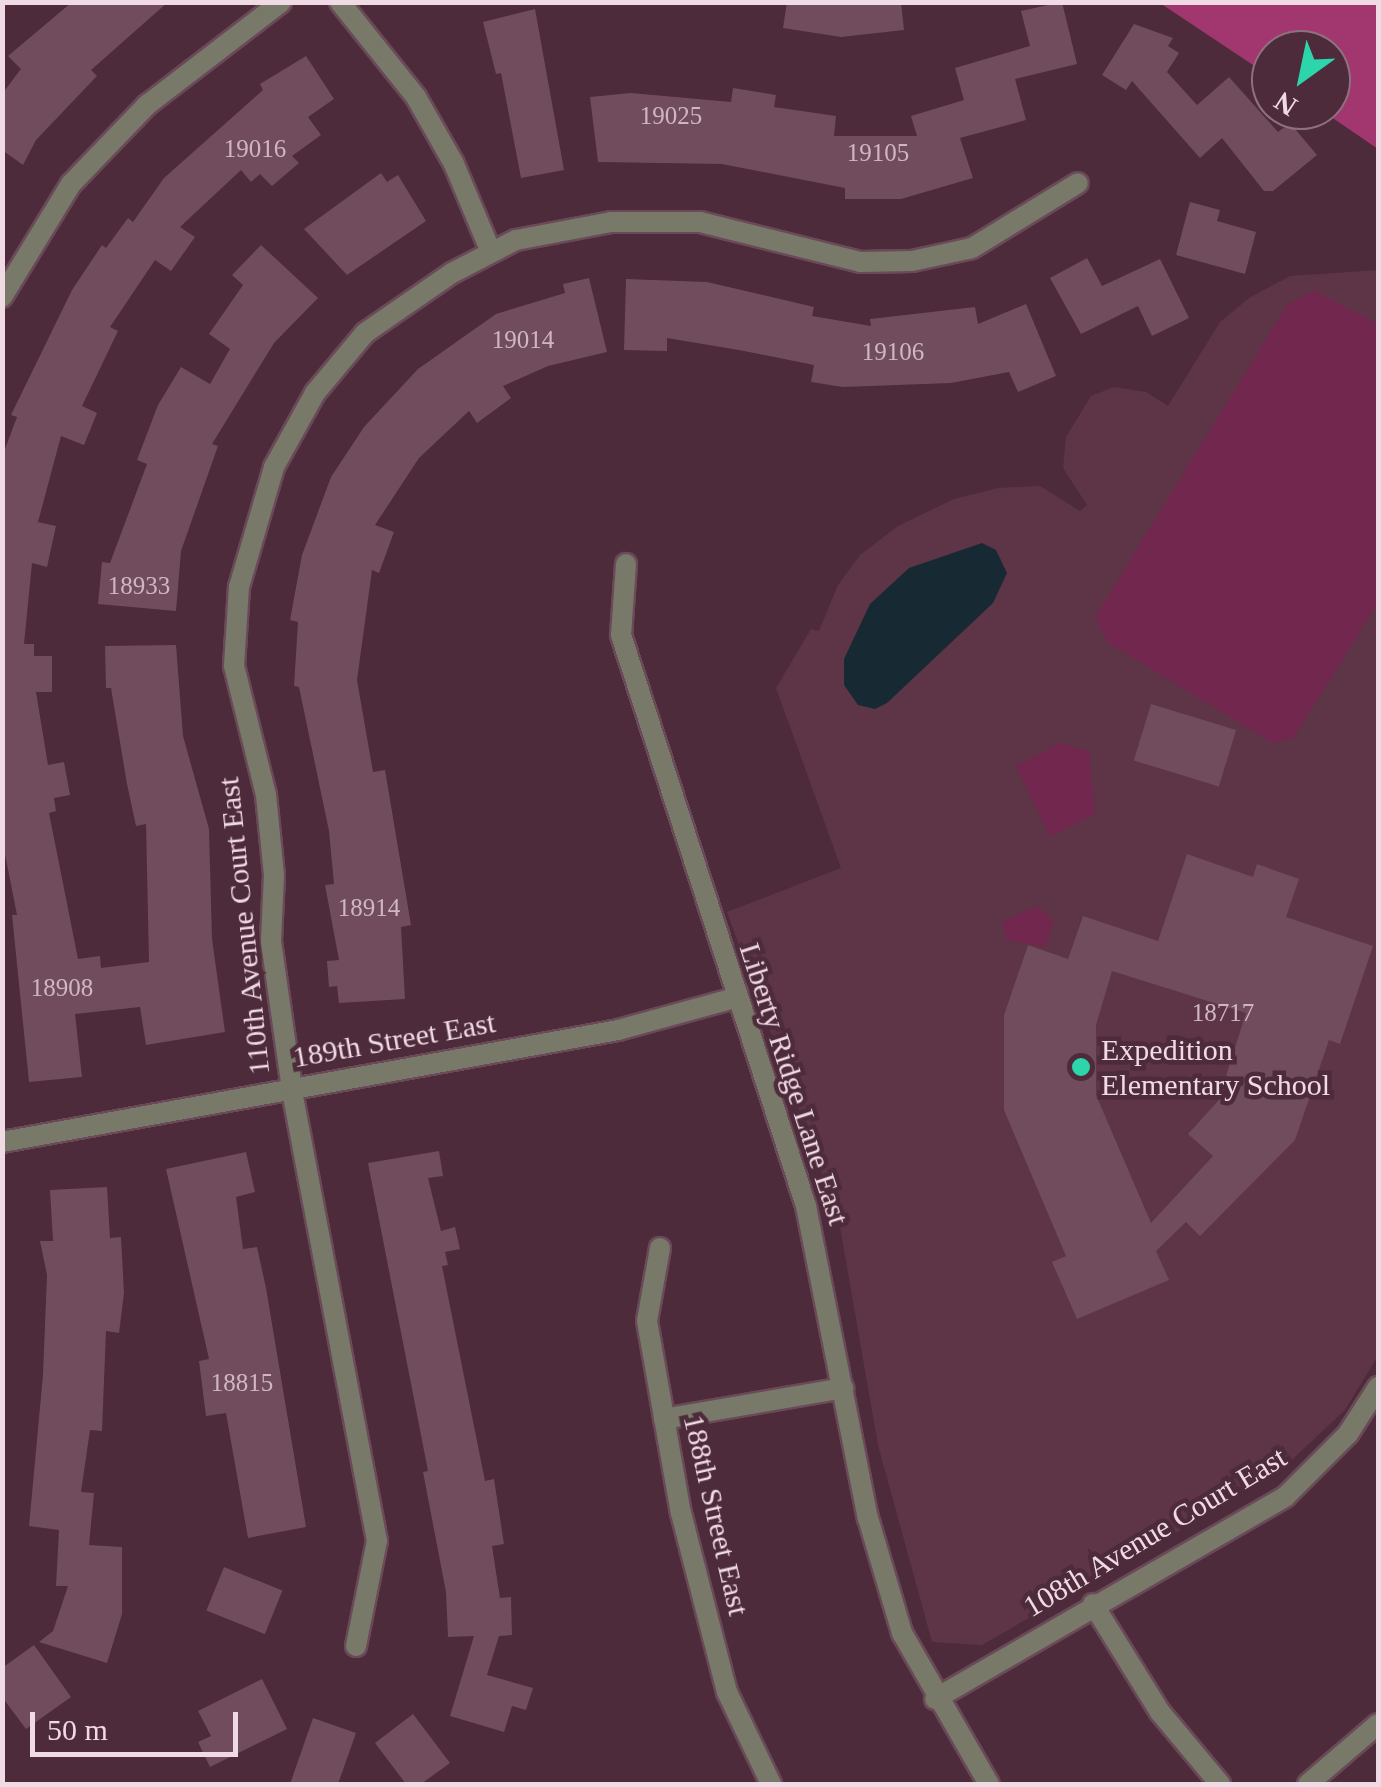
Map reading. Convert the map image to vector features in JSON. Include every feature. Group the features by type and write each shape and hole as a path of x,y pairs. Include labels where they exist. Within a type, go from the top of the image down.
{"street":[{"path":"2,297 70,184 147,105 280,2"},
{"path":"340,2 416,97 491,252"},
{"name":"110th Avenue Court East","path":"356,1646 377,1541 292,1089 270,942 274,875 266,795 234,666 238,587 252,528 274,467 315,393 365,333 516,240 610,222 700,222 860,262 912,262 972,248 1078,183"},
{"name":"Liberty Ridge Lane East","path":"626,564 621,635 806,1206 887,1584 902,1634 936,1700 988,1784"},
{"name":"189th Street East","path":"2,1142 618,1030 736,998"},
{"name":"188th Street East","path":"660,1248 648,1321 664,1419 727,1692 771,1784"},
{"name":"108th Avenue Court East","path":"936,1700 1093,1604 1286,1496 1348,1434 1378,1387"},
{"path":"664,1419 843,1388"},
{"path":"1093,1604 1160,1712 1220,1784"},
{"path":"1308,1784 1378,1724"}],"shaded area":[{"path":"1160,3 1378,3 1378,149 1350,130 1351,30 1251,30 1251,64"},
{"name":"Expedition Elementary School","path":"1378,270 1378,1356 1345,1410 1277,1474 982,1645 932,1642 878,1445 839,1221 727,912 841,868 776,688 811,629 819,631 838,585 860,555 898,526 954,499 998,488 1040,486 1080,511 1087,505 1063,468 1066,437 1091,396 1114,387 1146,392 1168,406 1220,322 1249,298 1290,276"},
{"path":"1314,290 1378,324 1378,603 1292,739 1273,743 1108,643 1095,617 1287,305"},
{"path":"1060,743 1089,751 1095,814 1050,837 1016,766"},
{"path":"1037,906 1054,921 1045,947 1006,940 1002,922"}],"water":[{"path":"982,543 996,550 1007,573 993,603 887,703 875,709 858,705 844,685 844,659 870,604 909,568"}],"building":[{"path":"72,2 168,2 91,70 97,76 36,140 23,165 2,150 2,94 21,69 8,56"},
{"path":"787,2 901,2 904,30 841,37 783,28"},
{"path":"1062,2 1077,64 1015,79 1026,120 960,138 973,178 901,199 845,199 845,188 722,164 598,162 590,97 631,93 731,102 733,88 776,95 774,107 836,116 834,136 917,136 911,116 964,100 955,68 1030,46 1021,11"},
{"path":"535,9 564,170 521,178 501,73 496,74 483,22"},
{"path":"1134,24 1173,38 1168,46 1179,53 1167,72 1197,105 1229,77 1251,102 1251,130 1296,130 1317,155 1273,191 1264,191 1222,138 1200,158 1132,81 1126,90 1102,75"},
{"path":"306,56 334,99 308,117 321,135 292,156 299,163 272,186 260,174 251,182 241,170 180,227 195,237 171,271 155,260 110,327 118,331 82,406 97,413 84,445 61,436 38,522 56,526 47,567 32,563 24,644 34,644 34,656 52,656 52,692 36,692 48,765 64,762 70,795 54,798 56,811 49,813 78,959 100,956 101,968 149,962 146,824 136,826 111,688 106,688 105,646 176,645 183,736 209,829 212,939 225,1032 146,1045 140,1007 75,1014 82,1077 29,1082 12,915 17,915 2,839 2,457 17,417 11,415 72,290 102,245 106,248 128,218 133,222 164,178 263,90 260,84"},
{"path":"381,173 387,182 398,175 426,221 347,275 304,229"},
{"path":"1190,202 1220,210 1217,221 1256,232 1245,274 1176,255"},
{"path":"261,245 318,298 274,343 212,444 218,446 181,551 176,611 98,604 102,562 110,563 147,464 137,460 158,405 181,367 210,384 230,349 209,334 243,285 232,275"},
{"path":"1087,258 1102,286 1160,259 1189,318 1152,336 1138,306 1081,334 1050,278"},
{"path":"589,278 607,352 548,366 503,386 511,398 477,423 469,411 419,458 375,525 394,532 379,573 372,570 357,680 373,772 385,770 411,925 401,927 405,999 339,1003 337,986 329,987 327,961 339,960 325,885 334,884 329,831 299,687 294,686 298,622 290,620 302,555 331,477 364,427 418,369 496,314 565,293 563,284"},
{"path":"626,279 707,282 814,307 812,316 871,326 870,319 975,307 978,324 1026,304 1056,376 1018,392 1009,372 951,383 843,387 811,382 814,365 739,350 667,338 667,351 624,350"},
{"path":"1151,704 1236,730 1219,786 1134,760"},
{"path":"1187,854 1253,877 1257,864 1299,879 1286,917 1373,946 1340,1044 1329,1040 1295,1140 1200,1236 1186,1222 1156,1251 1169,1280 1077,1319 1052,1262 1066,1256 1004,1110 1004,1015 1028,945 1068,959 1083,916 1158,941","holes":["1112,971 1246,1013 1218,1101 1188,1134 1213,1156 1151,1223 1096,1095 1096,1025"]},
{"path":"439,1151 443,1176 428,1178 441,1231 455,1227 460,1249 445,1252 448,1265 442,1266 485,1481 494,1479 504,1544 492,1546 500,1598 511,1597 512,1635 499,1636 487,1675 533,1688 526,1710 512,1706 504,1732 450,1716 474,1636 448,1637 446,1592 423,1472 428,1471 368,1163"},
{"path":"246,1152 255,1192 236,1197 243,1249 257,1247 306,1527 248,1538 226,1413 206,1416 199,1361 209,1359 166,1169"},
{"path":"107,1187 110,1238 121,1237 124,1293 119,1333 106,1331 102,1431 90,1430 81,1492 94,1493 89,1545 122,1547 122,1614 107,1663 39,1642 53,1631 68,1586 56,1586 59,1530 29,1526 43,1375 47,1275 40,1241 53,1241 50,1190"},
{"path":"224,1567 282,1591 265,1634 206,1611"},
{"path":"34,1645 71,1697 26,1729 2,1697 2,1668"},
{"path":"262,1679 287,1729 210,1767 198,1742 211,1736 198,1711"},
{"path":"413,1714 450,1763 421,1784 406,1784 375,1743"},
{"path":"313,1718 356,1733 338,1784 290,1784"}],"place":[{"name":"Expedition Elementary School","path":"1081,1067"}]}
